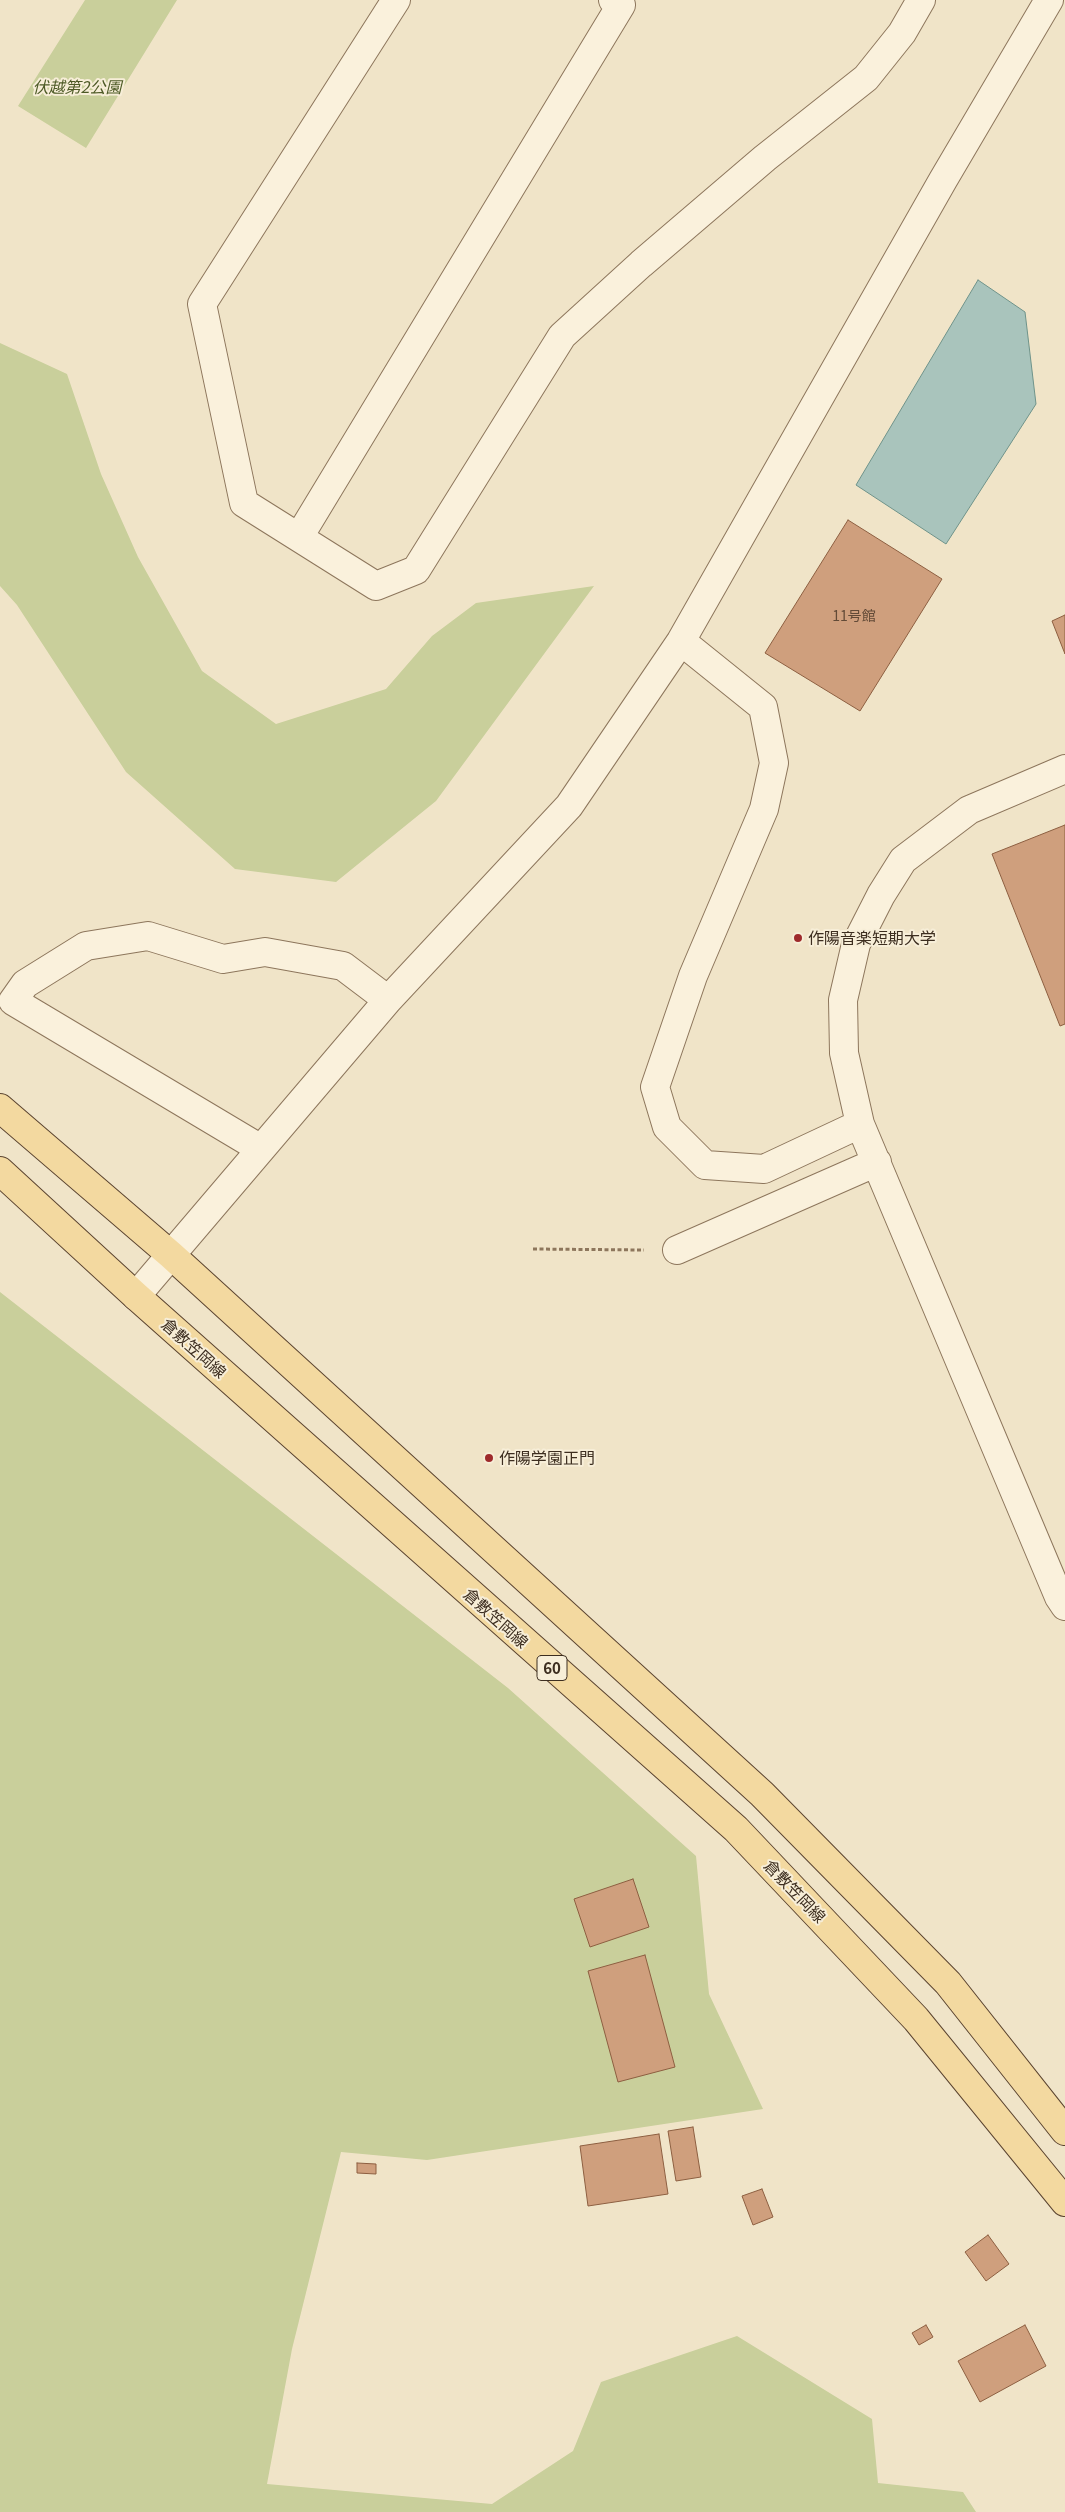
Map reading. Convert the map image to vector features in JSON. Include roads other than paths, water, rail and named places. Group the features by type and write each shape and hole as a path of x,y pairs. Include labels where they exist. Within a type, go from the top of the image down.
{"main road":[{"path":"0,1108 171,1255 762,1794 948,1983 1065,2131"},
{"name":"倉敷笠岡線","path":"0,1171 136,1296 736,1829 916,2019 1065,2202"}],"street":[{"path":"396,0 202,304 244,503 376,586 416,570 562,336 765,158 866,78 902,33 921,0"},
{"path":"300,538 621,5 613,0"},
{"path":"136,1296 388,1000 568,806 681,641 1041,2"},
{"path":"681,641 763,707 774,762 764,809 693,976 655,1087 667,1127 705,1165 764,1169 860,1124"},
{"path":"1065,768 1004,793 970,810 904,860 881,895 856,944 843,1000 844,1053 860,1124 1059,1597 1065,1606"},
{"path":"261,1149 13,1001 25,984 86,946 148,936 223,959 264,952 343,966 388,1000"},
{"path":"677,1250 876,1162"}],"water":[{"path":"978,280 1025,312 1036,404 946,544 856,485"}],"place":[{"name":"作陽音楽短期大学","path":"798,938"},
{"name":"作陽学園正門","path":"489,1458"}],"park label":[{"name":"伏越第2公園","path":"77,87"}]}
